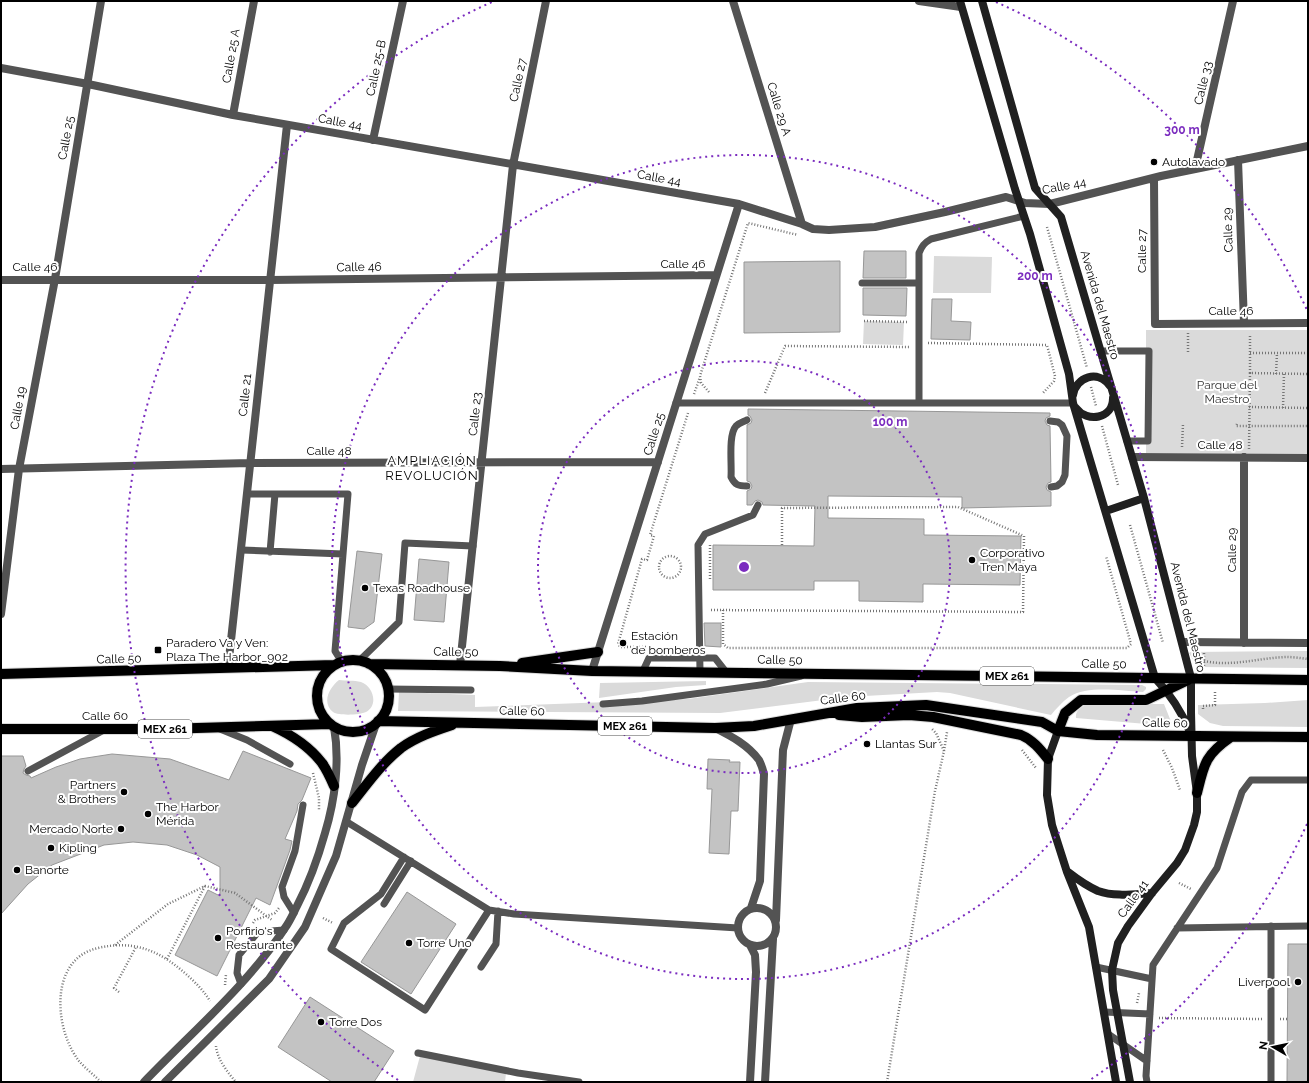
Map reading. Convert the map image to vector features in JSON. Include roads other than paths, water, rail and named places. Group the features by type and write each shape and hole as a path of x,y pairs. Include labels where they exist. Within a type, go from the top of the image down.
{"main road":[{"path":"500,666 598,652"},
{"path":"350,660 364,662 377,670 383,677 388,689 387,704 384,713 377,723 366,730 356,732 344,731 332,726 324,718 320,710 317,694 318,685 322,678 338,664 350,660"},
{"name":"Calle 50","path":"364,662 500,666 592,671 1192,678"},
{"name":"Calle 50","path":"1,674 338,664"},
{"path":"1058,731 1065,713 1081,700 1146,700 1192,678"},
{"name":"MEX 261","path":"1192,678 1308,680"},
{"name":"Calle 60","path":"377,723 459,722 714,728 754,726 857,708 926,705 1042,722 1058,731 1097,735 1308,738"},
{"path":"825,713 862,717 919,716 949,720 1029,738 1040,748 1048,759"},
{"path":"352,803 383,765 402,748 428,733 459,722"},
{"path":"270,725 289,734 305,745 323,764 334,786"},
{"name":"Calle 60","path":"1,729 163,729 270,725 332,726"},
{"path":"1197,793 1203,770 1209,756 1219,745 1231,737"}],"street":[{"name":"Calle 25","path":"55,279 101,1"},
{"name":"Calle 25 A","path":"233,115 254,1"},
{"name":"Calle 25-B","path":"373,140 403,1"},
{"name":"Calle 27","path":"513,165 546,1"},
{"name":"Calle 29 A","path":"733,1 802,224"},
{"path":"919,1 960,4 1030,234 1069,374 1073,403 1081,414 1094,418 1107,413 1111,408 1113,401 1112,391 1108,382 1102,378 1089,377 1077,384 1074,390 1072,397 1073,403 1156,678 1182,713 1192,737"},
{"name":"Avenida del Maestro","path":"982,1 1035,188 1061,217 1144,498 1192,678 1192,737"},
{"name":"Calle 33","path":"1195,169 1233,1"},
{"name":"Calle 44","path":"1,68 88,84 287,125 739,204 802,224 813,230 875,227 1006,197 1025,203 1050,204 1154,178 1308,146"},
{"name":"Calle 21","path":"228,668 287,125"},
{"name":"Calle 29","path":"1238,160 1244,323"},
{"name":"Calle 23","path":"460,665 513,165"},
{"name":"Calle 27","path":"1154,178 1155,324"},
{"name":"Calle 25","path":"592,671 739,204"},
{"name":"Calle 46","path":"1,280 270,280 716,275"},
{"name":"Calle 19","path":"1,614 19,469 55,279"},
{"name":"Calle 46","path":"1155,324 1308,323"},
{"name":"Calle 29","path":"1244,643 1246,454"},
{"name":"Calle 48","path":"1132,457 1246,454 1308,458"},
{"name":"Calle 48","path":"1,469 250,463 658,462"},
{"path":"1106,511 1144,498"},
{"path":"1183,642 1308,642"},
{"path":"765,1082 773,939 777,926 776,920 783,750 791,719"},
{"path":"165,1082 269,979 305,927 336,856 347,822 368,744 377,723"},
{"path":"144,1082 241,984 268,953 294,913 319,854 330,817 337,746 332,726"},
{"path":"714,728 732,736 748,748 759,760 764,774 760,882 751,908 741,916 738,928 742,938 750,945 755,955 756,972 750,1082"},
{"path":"1058,731 1048,759 1047,795 1052,825 1067,872 1090,926 1116,1082"},
{"name":"Calle 41","path":"1130,1082 1112,990 1112,970 1118,943 1152,892 1177,863 1185,850 1190,837 1197,812 1197,793 1192,756 1192,737"},
{"path":"1067,872 1083,883 1099,891 1125,895 1152,892"},
{"path":"751,908 763,908 773,915 776,920"},
{"path":"750,945 762,946 773,939"}],"lane":[{"path":"918,403 918,253 925,242 931,239 1024,216"},
{"path":"862,283 918,284"},
{"path":"1101,351 1148,351 1148,441 1127,441"},
{"path":"676,403 1073,403"},
{"path":"747,486 739,486 734,482 731,476 732,434 735,427 748,420"},
{"path":"1050,421 1058,422 1062,425 1067,436 1065,475 1062,482 1057,486 1051,487"},
{"path":"247,494 348,494 335,651 338,664"},
{"path":"270,552 275,494"},
{"path":"700,672 698,545 705,534 753,515 758,505"},
{"path":"364,662 399,622 405,543 473,546"},
{"path":"241,550 343,554"},
{"path":"643,671 649,658 715,658 726,672"},
{"path":"603,704 642,701 768,684 815,673"},
{"path":"388,689 472,690"},
{"path":"216,727 247,740 290,764"},
{"path":"28,771 106,729"},
{"path":"1148,1082 1146,1076 1153,964 1217,868 1242,792 1251,780 1308,780"},
{"path":"294,913 286,900 282,887 295,851 303,805"},
{"path":"347,822 489,910 514,914 738,928"},
{"path":"404,857 381,894 344,924 331,949 425,1010 489,910"},
{"path":"384,904 411,861"},
{"path":"482,967 496,944 498,911"},
{"path":"1271,1082 1272,926"},
{"path":"1177,928 1308,926"},
{"path":"241,984 237,973 239,955 258,932 284,930"},
{"path":"1096,967 1152,978"},
{"path":"1104,1012 1150,1014"},
{"path":"1108,1034 1147,1061"},
{"path":"418,1053 518,1073 579,1082"}],"place":[{"name":"Autolavado","path":"1154,162"},
{"name":"Corporativo Tren Maya","path":"972,560"},
{"name":"Texas Roadhouse","path":"365,588"},
{"name":"Estación de bomberos","path":"623,643"},
{"name":"Paradero Va y Ven: Plaza The Harbor_902","path":"158,650"},
{"name":"Llantas Sur","path":"867,744"},
{"name":"Partners & Brothers","path":"124,792"},
{"name":"The Harbor Mérida","path":"148,814"},
{"name":"Mercado Norte","path":"121,829"},
{"name":"Kipling","path":"51,848"},
{"name":"Banorte","path":"17,870"},
{"name":"Porfirio‘s Restaurante","path":"218,938"},
{"name":"Torre Uno","path":"409,943"},
{"name":"Liverpool","path":"1298,982"},
{"name":"Torre Dos","path":"321,1022"}],"district":[{"name":"AMPLIACIÓN REVOLUCIÓN","path":"432,468"}],"park label":[{"name":"Parque del Maestro","path":"1227,392"}]}
